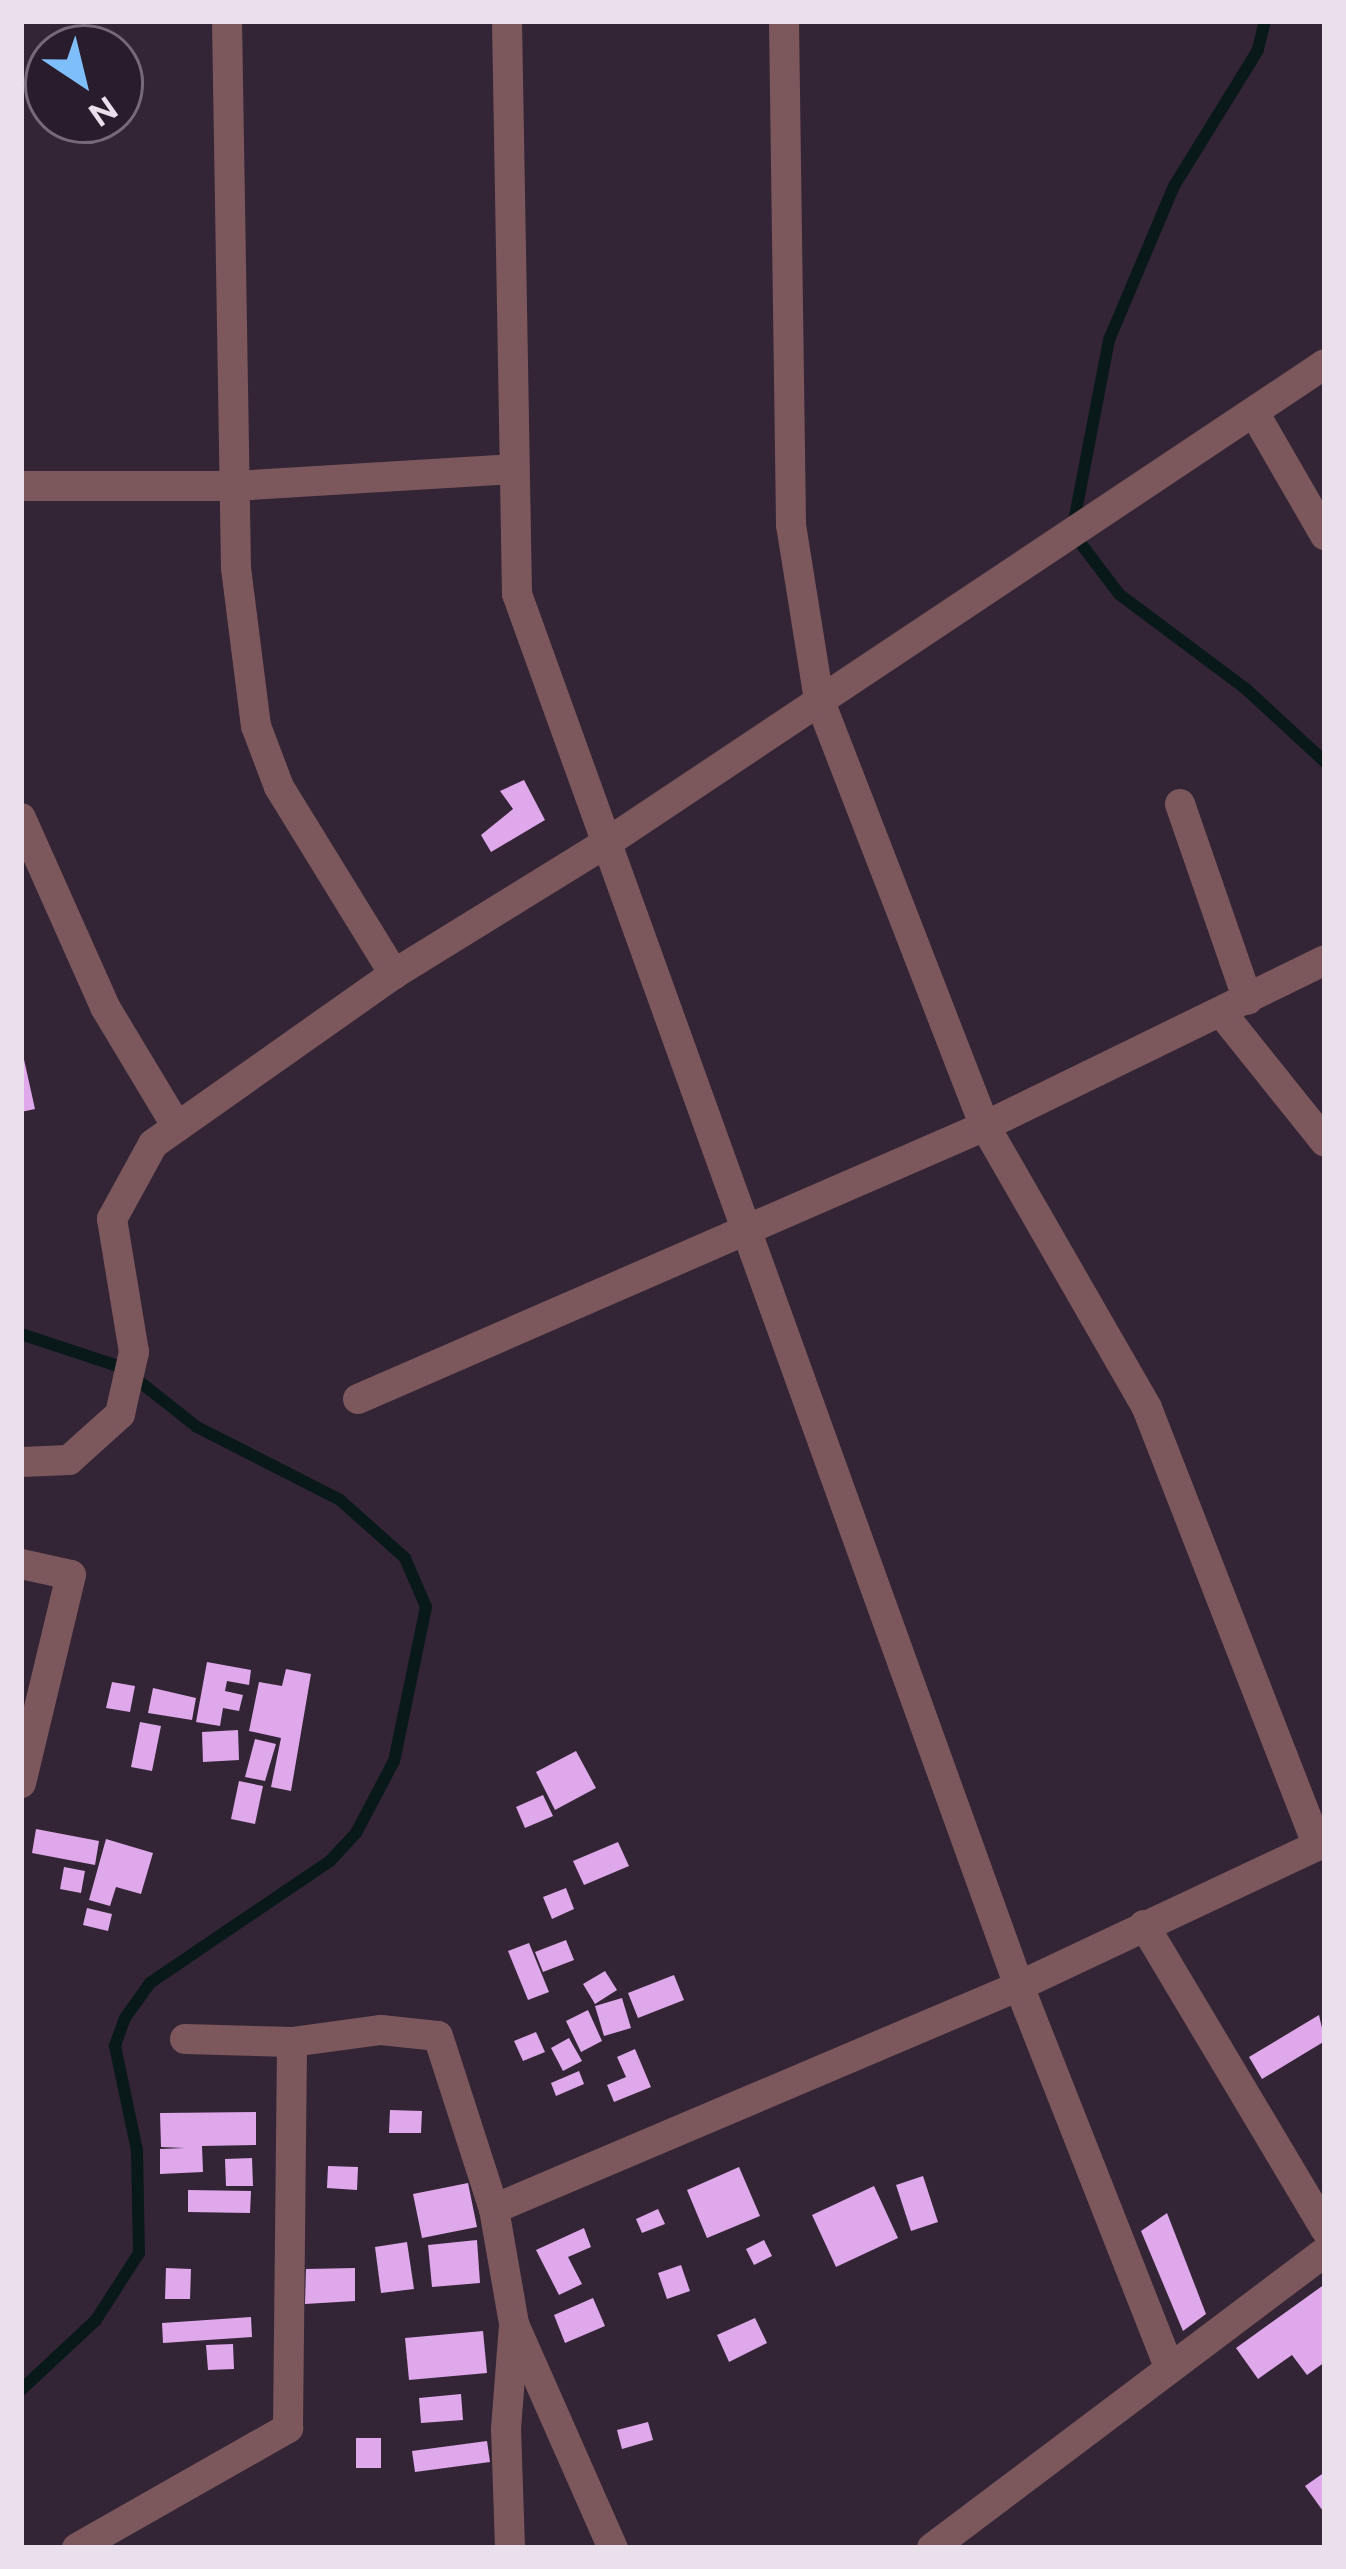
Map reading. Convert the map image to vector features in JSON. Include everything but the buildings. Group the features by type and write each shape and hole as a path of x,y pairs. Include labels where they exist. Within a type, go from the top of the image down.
{"street":[{"path":"227,21 236,568 256,726 279,788 394,974"},
{"path":"507,21 517,594 610,839 743,1231 1019,1986 1168,2365"},
{"path":"494,2209 1019,1986 1322,1844 1147,1408 985,1126 819,699 791,525 784,21"},
{"path":"21,1462 69,1460 120,1414 134,1352 112,1219 165,1134 394,974 610,839 1325,364"},
{"path":"1255,414 1325,536"},
{"path":"21,486 235,486 513,469"},
{"path":"1180,804 1235,1006 1325,1142"},
{"path":"21,818 165,1134"},
{"path":"358,1399 985,1126 1325,960"},
{"path":"21,1564 71,1575 21,1783"},
{"path":"1144,1925 1325,2229"},
{"path":"184,2039 292,2042 381,2030 439,2036 494,2209 514,2324 510,2548"},
{"path":"77,2548 288,2428 292,2042"},
{"path":"932,2548 1168,2365 1325,2252"},
{"path":"514,2324 614,2548"}],"waterway":[{"path":"1265,21 1258,50 1174,186 1109,340 1072,532 1119,594 1246,689 1325,762"},
{"path":"21,1334 121,1367 197,1427 340,1500 405,1558 426,1607 394,1761 356,1833 330,1861 150,1983 125,2018 115,2046 137,2150 139,2253 96,2320 21,2390"}]}
